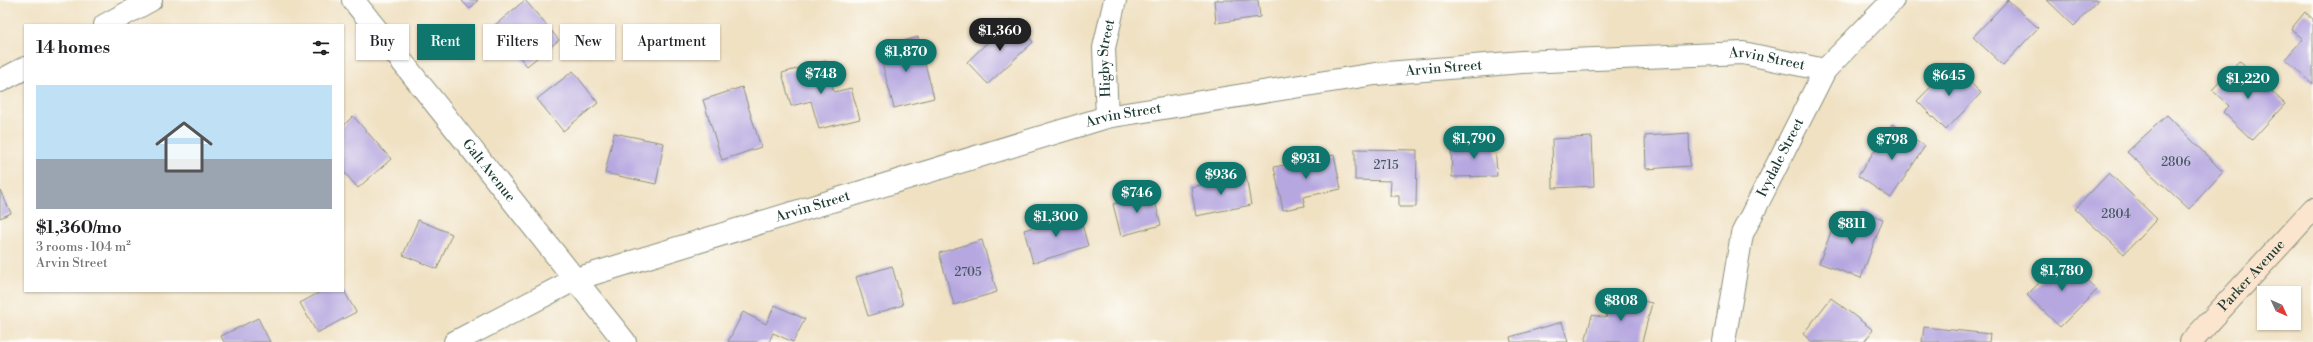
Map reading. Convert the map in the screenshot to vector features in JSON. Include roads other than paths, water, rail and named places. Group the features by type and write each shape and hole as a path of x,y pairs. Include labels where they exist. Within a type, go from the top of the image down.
{"street":[{"path":"107,24 151,0"},
{"name":"Galt Avenue","path":"353,0 625,342"},
{"name":"Higby Street","path":"1107,118 1104,48 1115,0"},
{"name":"Ivydale Street","path":"1724,342 1742,234 1825,70 1893,0"},
{"name":"Arvin Street","path":"455,342 576,279 1107,118 1375,74 1515,63 1742,53 1825,70"},
{"path":"0,81 24,69"},
{"name":"Parker Avenue","path":"2191,342 2313,209"}]}
